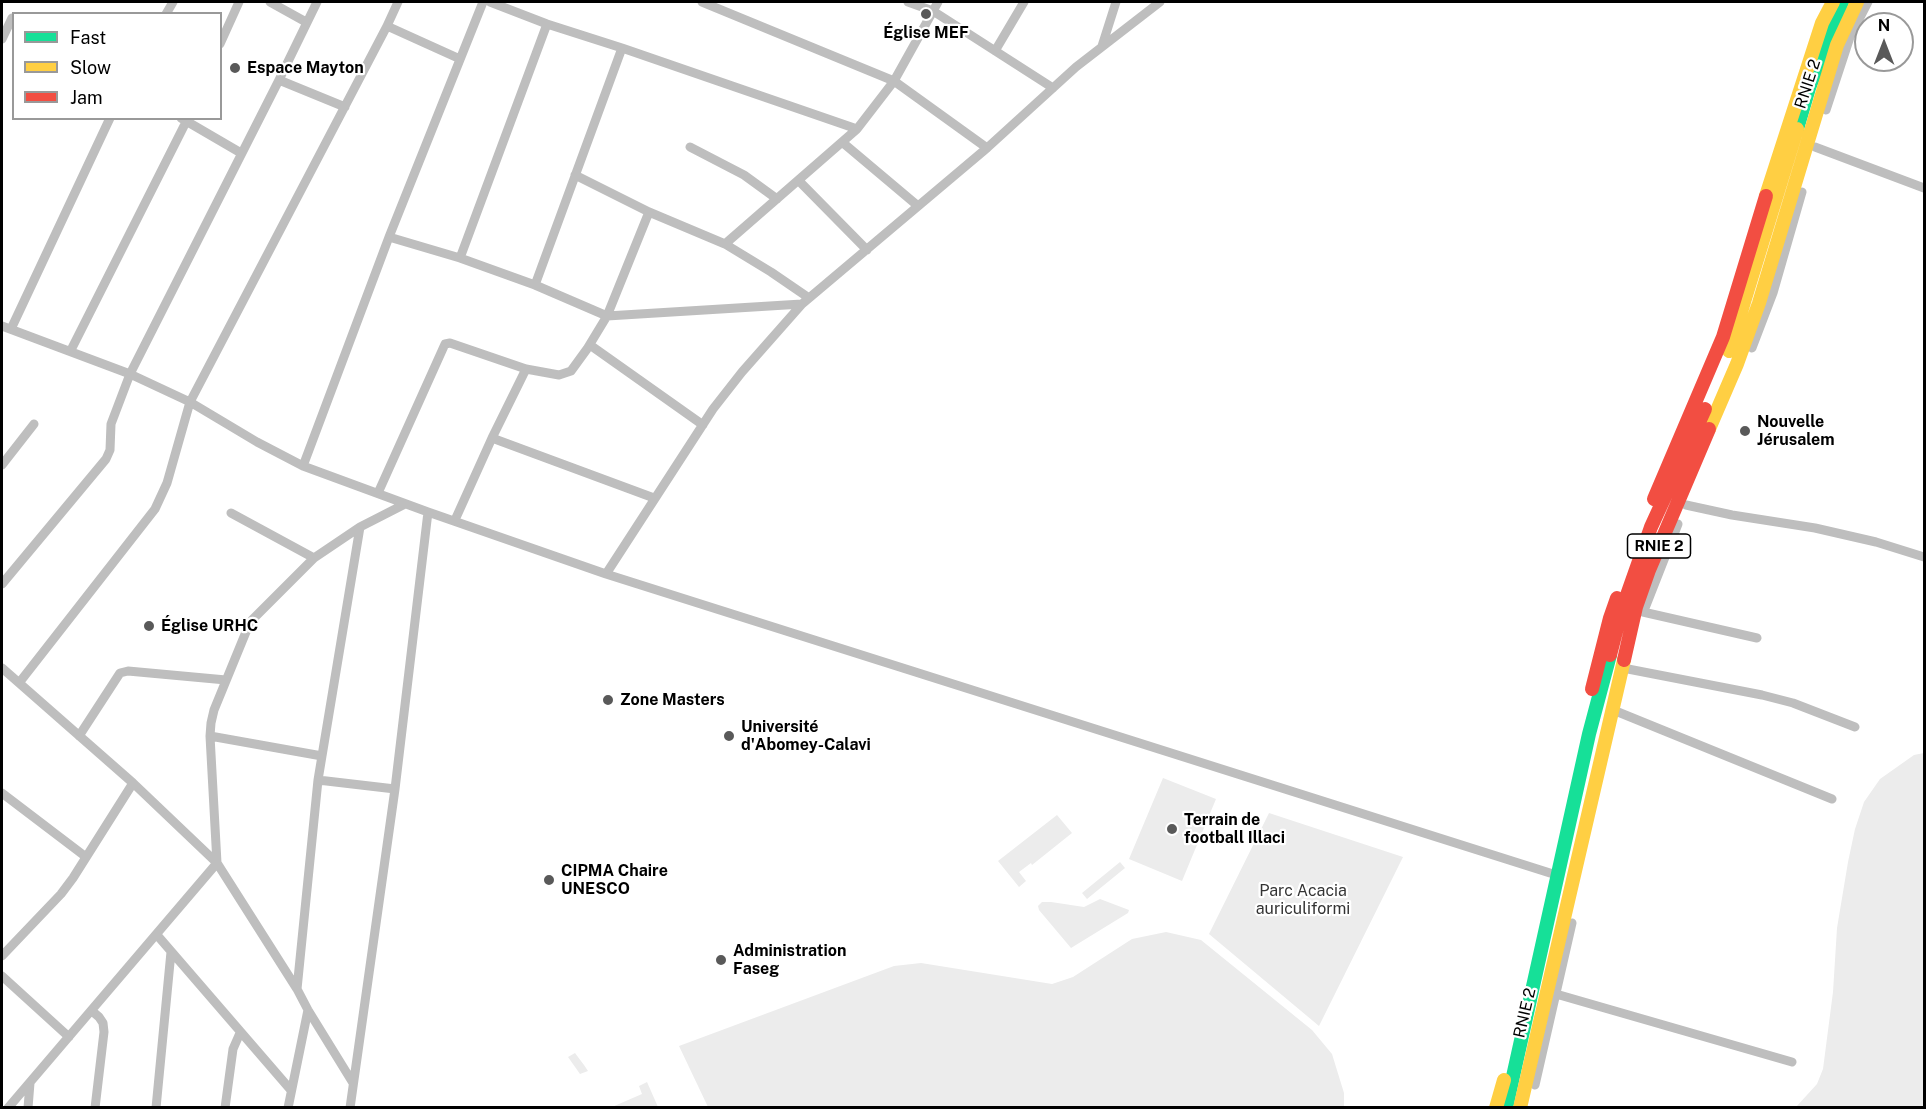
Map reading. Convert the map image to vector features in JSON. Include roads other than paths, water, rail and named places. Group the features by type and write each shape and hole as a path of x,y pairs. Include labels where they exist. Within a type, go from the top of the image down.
{"main road":[{"path":"1496,1107 1512,1051 1589,700 1610,618 1641,529 1724,337 1793,109 1822,23 1833,2"},
{"name":"RNIE 2","path":"1506,1107 1589,734 1621,612 1651,527 1726,360 1809,88 1842,2"},
{"name":"RNIE 2","path":"1520,1107 1636,608 1649,570 1759,303 1837,45 1857,2"}],"street":[{"path":"222,40 239,2"},
{"path":"270,2 306,22"},
{"path":"2,584 106,459 110,450 111,424 130,374 317,2"},
{"path":"19,683 155,509 166,483 190,402 398,2"},
{"path":"303,466 389,237 483,2"},
{"path":"490,2 547,24 857,129"},
{"path":"702,2 894,81 987,148"},
{"path":"908,2 933,11 1053,88"},
{"path":"725,244 857,129 894,81 938,2"},
{"path":"995,51 1024,2"},
{"path":"1102,46 1116,2"},
{"path":"606,574 703,425 742,372 806,301 987,148 1102,46 1160,2"},
{"path":"1529,1107 1618,712 1643,612 1773,293 1815,147 1850,37 1868,2"},
{"path":"2,39 12,21"},
{"path":"460,258 547,24"},
{"path":"387,26 460,59"},
{"path":"535,285 622,48"},
{"path":"279,80 345,107"},
{"path":"11,329 109,120"},
{"path":"71,350 185,120 241,153"},
{"path":"842,142 918,206"},
{"path":"690,147 744,175 777,199"},
{"path":"1815,147 1924,188"},
{"path":"575,175 648,212 725,244 771,272 806,301"},
{"path":"799,181 867,250"},
{"path":"378,493 445,344 450,343 526,369 559,375 571,371 607,316 648,212"},
{"path":"389,237 460,258 535,285 607,316 806,301"},
{"path":"2,326 130,374 190,402 303,466 405,504 606,574 1550,873"},
{"path":"590,345 703,425"},
{"path":"455,520 526,369"},
{"path":"2,465 34,424"},
{"path":"492,438 654,498"},
{"path":"8,1107 217,863 210,736 214,710 252,620 314,558 360,527 405,504"},
{"path":"1686,505 1815,528 1875,542 1924,557"},
{"path":"350,1107 395,789 428,512"},
{"path":"231,513 314,558"},
{"path":"297,988 318,780 360,527"},
{"path":"1643,612 1757,638"},
{"path":"2,668 133,783 217,863 297,988 353,1083"},
{"path":"1628,669 1762,695 1793,703 1855,727"},
{"path":"79,736 120,673 128,671 226,680"},
{"path":"1618,712 1832,799"},
{"path":"210,736 322,756"},
{"path":"318,780 395,789"},
{"path":"2,956 61,894 133,783"},
{"path":"2,793 86,857"},
{"path":"157,935 290,1089"},
{"path":"156,1107 171,952"},
{"path":"2,976 69,1037"},
{"path":"1556,994 1792,1062"},
{"path":"288,1107 308,1010"},
{"path":"92,1011 103,1023 104,1032 95,1107"},
{"path":"225,1107 233,1049 240,1033"},
{"path":"28,1107 30,1083"}],"place":[{"name":"Église MEF","path":"926,14"},
{"name":"Espace Mayton","path":"235,68"},
{"name":"Nouvelle Jérusalem","path":"1745,431"},
{"name":"Église URHC","path":"149,626"},
{"name":"Zone Masters","path":"608,700"},
{"name":"Université d'Abomey-Calavi","path":"729,736"},
{"name":"Terrain de football Illaci","path":"1172,829"},
{"name":"CIPMA Chaire UNESCO","path":"549,880"},
{"name":"Administration Faseg","path":"721,960"}],"park label":[{"name":"Parc Acacia auriculiformi","path":"1303,900"}]}
